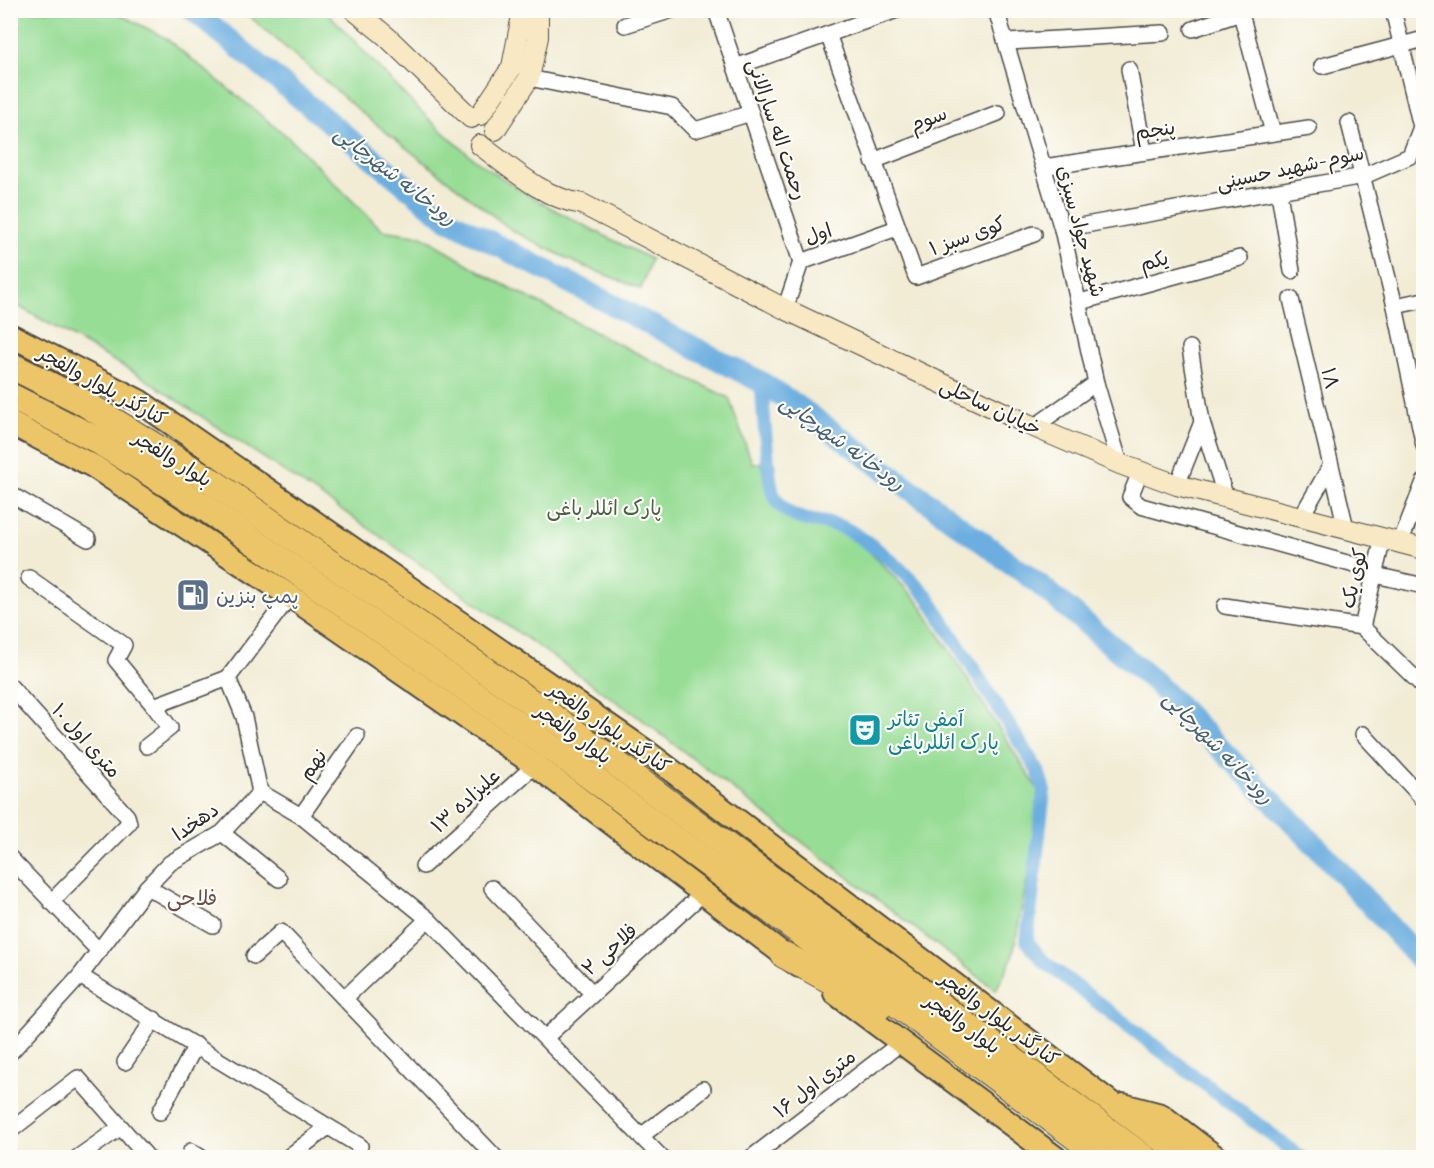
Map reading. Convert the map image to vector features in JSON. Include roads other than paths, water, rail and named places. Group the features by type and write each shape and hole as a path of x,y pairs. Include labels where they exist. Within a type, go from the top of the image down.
{"highway":[{"path":"10,355 81,401"},
{"name":"بلوار والفجر","path":"10,365 81,401 213,482 573,731 897,974 1106,1149"},
{"name":"بلوار والفجر","path":"10,396 97,441 201,505 552,748 959,1052 1106,1149"},
{"path":"784,955 959,1052"},
{"path":"1106,1149 1144,1158"}],"main road":[{"name":"کنارگذر بلوار والفجر","path":"10,335 139,401 647,752 1184,1158"},
{"path":"10,423 93,466 290,596 535,765 1056,1158"},
{"path":"897,974 1050,1055"},
{"path":"1112,1102 1161,1115 1217,1158"}],"street":[{"path":"523,10 512,67 472,120 471,141 489,138 529,78 538,37 538,10"},
{"path":"625,25 672,10"},
{"name":"رحمت اله سارالانی","path":"716,10 801,262"},
{"name":"شهید جواد سبزی","path":"996,10 1062,229 1080,302 1096,383 1120,464"},
{"name":"سوم-شهید حسینی","path":"1062,229 1279,193 1364,176 1410,156 1422,126 1404,46 1393,10"},
{"path":"1193,29 1240,11 1273,134"},
{"path":"735,67 888,12"},
{"path":"362,13 472,120 492,121 489,138"},
{"path":"1007,42 1163,33"},
{"path":"828,34 897,228"},
{"path":"1322,66 1424,39"},
{"path":"1129,69 1144,152"},
{"path":"529,78 672,107 695,130 751,114"},
{"name":"سوم","path":"873,161 998,113"},
{"path":"1349,123 1395,306 1424,446"},
{"name":"پنجم","path":"1044,166 1309,128"},
{"name":"خیابان ساحلی","path":"489,138 528,181 565,201 582,204 785,309 1034,427 1120,464 1178,485 1424,549"},
{"path":"1279,193 1292,271"},
{"name":"اول","path":"785,309 801,262 897,228"},
{"name":"کوی سبز ۱","path":"897,228 916,277 1034,234"},
{"name":"یکم","path":"1080,302 1240,258"},
{"name":"۱۸","path":"1291,299 1346,528"},
{"path":"1395,306 1424,300"},
{"path":"1190,348 1202,422 1226,498"},
{"path":"1034,427 1096,383"},
{"path":"1178,485 1202,422"},
{"path":"1301,517 1330,466"},
{"path":"1140,472 1130,496 1141,506 1424,586"},
{"name":"کوی یک","path":"1362,627 1376,573 1424,482"},
{"path":"10,494 88,539"},
{"path":"29,578 124,645 116,660 170,728 147,746"},
{"path":"153,706 228,678 290,596"},
{"path":"1226,606 1362,627 1424,687"},
{"path":"228,678 244,717 260,792 302,816 428,919 662,1158"},
{"name":"۱۰ متری اول","path":"10,686 127,816 129,823 51,902"},
{"path":"1363,734 1424,800"},
{"name":"نهم","path":"302,816 357,736"},
{"name":"۱۳ علیزاده","path":"423,866 535,765"},
{"name":"دهخدا","path":"10,1053 80,976 147,887 170,863 222,833 260,792"},
{"path":"222,833 279,879"},
{"path":"10,858 99,951"},
{"path":"147,887 213,925"},
{"path":"492,888 592,993"},
{"name":"فلاحی ۲","path":"545,1038 703,893"},
{"path":"345,998 428,919"},
{"path":"254,956 281,932 496,1158"},
{"path":"80,976 360,1146"},
{"path":"124,1062 154,1019"},
{"name":"۱۶ متری اول","path":"751,1158 902,1042"},
{"path":"160,1112 196,1045"},
{"path":"10,1131 78,1078 148,1158"},
{"path":"641,1136 703,1089"},
{"path":"76,1158 121,1126"},
{"path":"287,1158 328,1127"}],"waterway":[{"name":"رودخانه شهرچایی","path":"193,10 445,218 761,382 802,409 1040,585 1155,682 1326,856 1424,964"},
{"path":"761,382 770,477 774,496 781,507 800,518 831,524 850,531 881,553 919,587 927,596 1038,771 1044,790 1027,941 1043,961 1302,1158"}],"place":[{"name":"پمپ بنزین","path":"193,595"},
{"name":"آمفی تئاتر پارک ائللرباغی","path":"865,730"}],"district":[{"name":"فلاحی","path":"192,897"}],"park label":[{"name":"پارک ائللر باغی","path":"604,507"}]}
